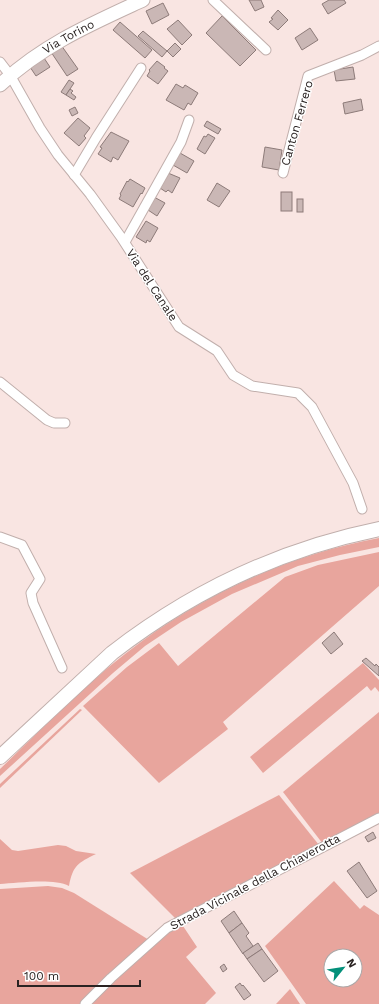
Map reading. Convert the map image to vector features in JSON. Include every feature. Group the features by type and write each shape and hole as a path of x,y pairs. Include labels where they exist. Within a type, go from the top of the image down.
{"main road":[{"path":"0,757 112,653 180,605 225,581 275,559 332,540 379,529"}],"street":[{"name":"Via Torino","path":"0,85 28,60 59,41 143,0"},
{"path":"213,0 266,50"},
{"name":"Canton Ferrero","path":"283,173 308,76 362,55 379,46"},
{"name":"Via del Canale","path":"0,62 10,75 58,155 90,194 124,242 179,327 218,351 233,375 252,386 298,393 312,407 353,483 362,509"},
{"path":"74,175 141,68"},
{"path":"124,242 181,142 189,120"},
{"path":"0,382 47,420 54,423 65,423"},
{"path":"0,537 22,545 40,579 31,592 33,603 62,668"},
{"name":"Strada Vicinale della Chiaverotta","path":"86,1004 111,978 167,928 379,818"}],"shaded area":[{"path":"379,538 379,547 298,566 232,594 181,622 145,646 113,673 0,776 0,769 93,681 153,633 183,614 214,596 278,567 345,545"},
{"path":"379,552 379,586 223,722 228,729 159,783 83,706 127,667 159,643 178,666 285,577 318,565"},
{"path":"363,663 379,680 379,692 375,687 371,691 367,686 263,773 250,757"},
{"path":"80,709 82,710 0,788 0,784"},
{"path":"379,712 379,816 323,844 283,792"},
{"path":"279,795 319,845 176,919 130,873"},
{"path":"0,839 12,850 18,851 58,845 66,846 76,851 96,854 77,866 72,873 69,886 54,882 0,884"},
{"path":"334,881 360,909 364,905 379,915 379,1004 306,1004 265,946"},
{"path":"48,886 62,888 74,893 149,940 82,1004 0,1004 0,889"},
{"path":"181,923 197,947 186,957 216,993 205,1004 91,1004 162,936"},
{"path":"290,989 300,1004 276,1004"}],"building":[{"path":"249,0 261,0 264,7 255,11"},
{"path":"329,0 344,0 346,3 328,14 322,4"},
{"path":"163,3 169,15 152,24 146,11"},
{"path":"278,10 288,20 278,30 269,22 273,19 271,18"},
{"path":"222,16 256,50 240,66 206,33"},
{"path":"178,20 192,35 182,45 167,29"},
{"path":"120,22 152,50 145,58 113,30"},
{"path":"310,28 318,40 302,50 295,38"},
{"path":"143,31 167,51 162,57 138,36"},
{"path":"175,43 181,49 173,57 167,51"},
{"path":"61,45 78,69 67,76 51,52"},
{"path":"44,58 50,67 36,76 30,67"},
{"path":"157,61 168,71 158,84 147,76 150,71 149,70"},
{"path":"353,67 355,79 336,81 334,70"},
{"path":"69,80 74,83 66,95 61,92"},
{"path":"176,84 183,88 185,85 198,93 191,105 188,103 184,110 166,100"},
{"path":"70,89 73,91 71,93 76,97 74,100 66,95"},
{"path":"361,99 363,110 345,114 343,103"},
{"path":"75,107 78,113 72,116 69,110"},
{"path":"78,118 90,128 84,136 86,138 79,146 64,133"},
{"path":"207,121 221,129 218,134 204,126"},
{"path":"111,132 129,141 118,160 113,157 111,162 98,154 102,148 100,147"},
{"path":"208,134 215,138 205,154 197,149 204,136 206,137"},
{"path":"265,147 282,150 279,170 262,167"},
{"path":"180,153 194,161 187,173 173,165"},
{"path":"168,173 180,178 172,193 168,190 166,192 160,188"},
{"path":"130,179 145,188 133,207 119,199 127,181 128,182"},
{"path":"217,183 230,191 219,207 207,200"},
{"path":"281,192 292,192 292,211 281,211"},
{"path":"154,197 165,203 157,216 148,210 148,207"},
{"path":"297,199 303,199 303,212 297,212"},
{"path":"146,221 158,228 150,242 147,240 146,243 136,237"},
{"path":"334,632 343,644 331,654 322,643"},
{"path":"366,658 375,666 376,664 379,667 379,676 362,661"},
{"path":"373,832 376,838 368,842 365,837"},
{"path":"359,862 377,891 367,898 347,871"},
{"path":"234,911 242,923 229,933 221,921"},
{"path":"242,923 249,933 246,936 253,946 243,954 229,933"},
{"path":"258,943 262,949 247,959 243,953"},
{"path":"262,949 278,971 264,982 247,959"},
{"path":"224,964 227,969 223,972 220,967"},
{"path":"240,983 251,995 244,1000 235,987"}]}
